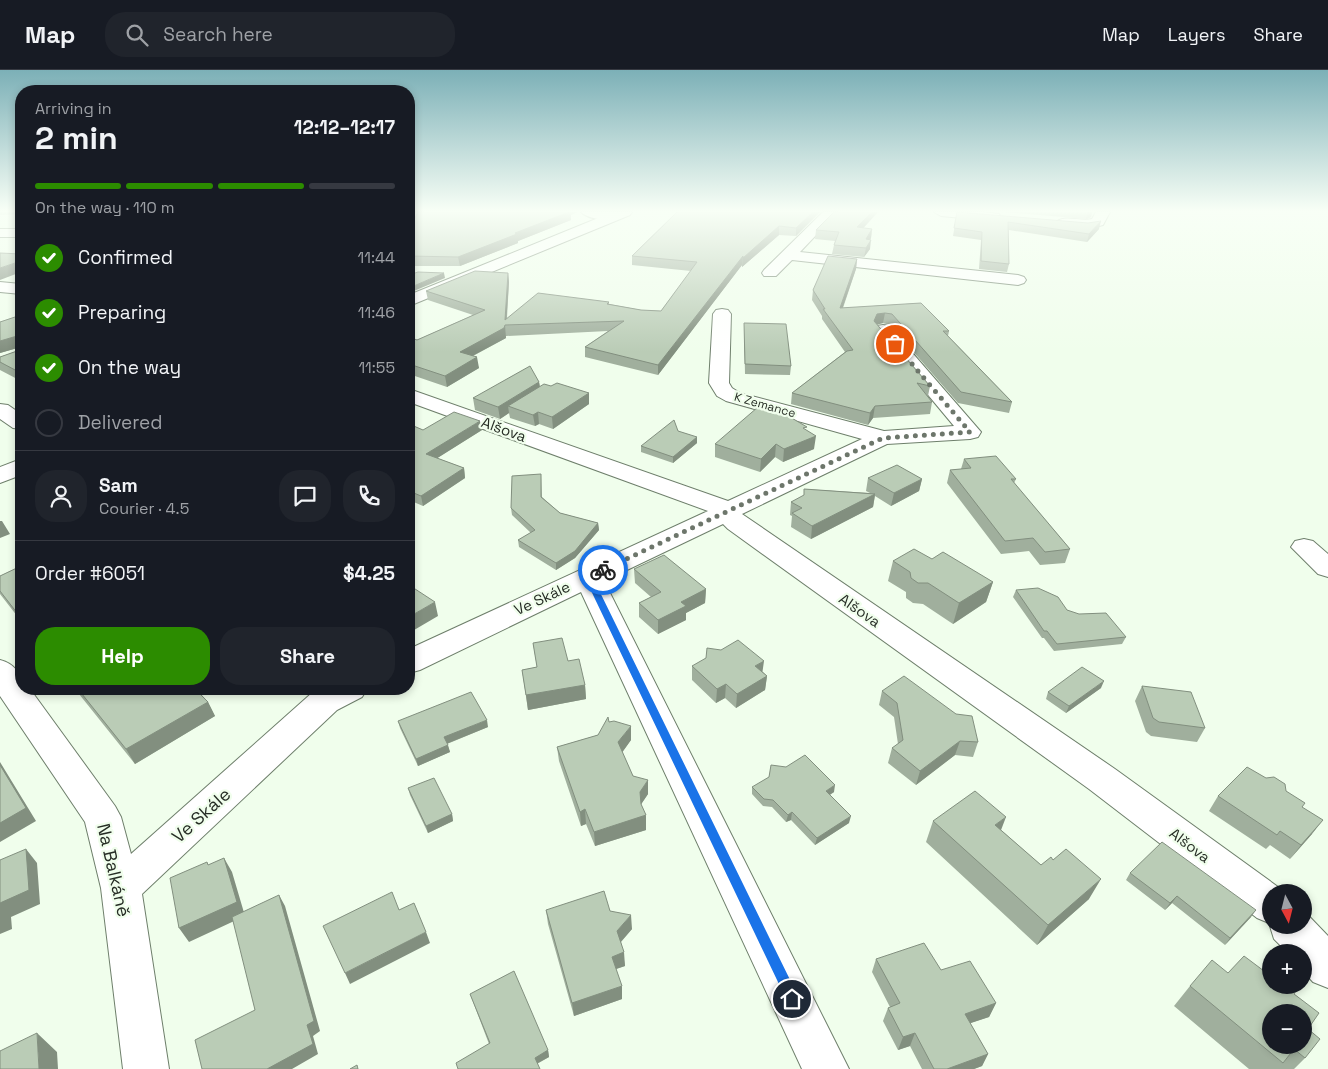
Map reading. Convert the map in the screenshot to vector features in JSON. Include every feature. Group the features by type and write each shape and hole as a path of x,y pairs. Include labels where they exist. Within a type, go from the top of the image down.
{"street":[{"path":"415,299 513,259"},
{"path":"770,273 785,259"},
{"path":"822,259 1018,280"},
{"path":"0,287 15,288"},
{"name":"K Zemance","path":"722,314 719,383 724,392 733,397 883,438"},
{"name":"Ve Skále","path":"415,659 883,438 970,432 883,330"},
{"name":"Alšova","path":"415,397 721,507 737,524 1102,779 1262,898"},
{"path":"0,410 15,420"},
{"path":"0,476 15,469"},
{"path":"1304,547 1328,568"},
{"path":"588,576 826,1069"},
{"name":"Na Balkáně","path":"0,671 15,692"},
{"name":"Na Balkáně","path":"17,695 102,817 121,888 146,1069"},
{"name":"Ve Skále","path":"121,888 325,701 338,695"},
{"path":"1297,934 1328,967"}],"building":[{"path":"0,259 15,259 15,263 0,268"},
{"path":"660,259 741,259 658,365 585,347 624,321 505,325 504,328 460,352 477,357 445,376 415,366 415,339 485,310 426,291 475,271 508,273 505,320 538,293 609,302 607,304 641,310 661,311 697,262"},
{"path":"827,259 857,259 840,308 921,303 949,331 943,331 1012,402 961,392 892,314 885,313 877,314 874,321 930,386 917,383 932,402 875,406 870,413 792,393 847,351 853,350 823,309 825,309 813,290"},
{"path":"981,259 1009,259 1009,264 981,261"},
{"path":"418,272 444,273 415,285 415,273"},
{"path":"15,317 15,337 0,341 0,322"},
{"path":"744,323 786,324 791,366 745,364"},
{"path":"15,352 15,370 0,362 0,357"},
{"path":"530,366 539,382 498,407 473,398"},
{"path":"557,383 589,393 552,417 538,412 533,415 508,406 544,384 551,386"},
{"path":"758,407 769,410 773,407 807,427 803,428 816,436 784,449 776,444 761,459 715,444"},
{"path":"454,412 480,421 426,454 464,468 421,496 415,494 415,427 423,430"},
{"path":"674,420 678,431 697,437 673,457 641,446"},
{"path":"996,456 1016,479 1011,479 1070,549 1045,552 1033,538 1005,541 950,470 971,468 964,459"},
{"path":"897,465 922,479 894,493 868,478"},
{"path":"541,474 541,497 560,513 598,523 575,551 556,563 518,540 535,530 511,508 512,476"},
{"path":"804,489 875,494 812,526 792,513 802,508 791,502 804,495"},
{"path":"914,549 932,559 943,552 993,582 959,603 928,583 918,583 911,578 910,572 893,561"},
{"path":"664,555 706,589 681,602 686,606 658,620 639,603 661,592 634,569"},
{"path":"15,569 15,610 0,591 0,576"},
{"path":"1038,588 1058,597 1067,610 1079,614 1106,613 1126,637 1057,644 1047,631 1044,631 1016,590"},
{"path":"415,589 435,602 415,614"},
{"path":"562,638 568,661 579,659 585,685 526,695 522,670 537,667 533,643"},
{"path":"738,640 764,661 755,666 767,676 737,694 726,684 717,689 692,666 706,658 707,648 721,650"},
{"path":"1082,667 1104,681 1069,706 1048,692"},
{"path":"904,676 956,714 972,716 978,742 960,741 920,771 892,748 903,740 897,703 882,691"},
{"path":"1142,686 1191,692 1205,728 1159,722 1153,718"},
{"path":"471,692 487,720 444,737 448,745 416,759 398,721"},
{"path":"83,695 201,695 208,702 126,749"},
{"path":"608,717 609,722 614,721 631,726 618,742 633,776 648,780 640,792 641,804 646,815 594,832 585,809 580,812 557,747 598,735"},
{"path":"805,755 835,785 826,791 851,816 817,838 792,812 788,815 773,800 764,799 752,787 769,777 771,765 786,767"},
{"path":"0,765 26,808 0,823"},
{"path":"1247,767 1266,778 1274,777 1285,784 1286,791 1305,803 1302,807 1323,820 1301,845 1280,831 1277,835 1218,796"},
{"path":"434,778 452,814 426,826 408,788"},
{"path":"975,791 1006,817 995,825 1041,865 1051,857 1053,860 1066,849 1101,879 1048,925 933,821"},
{"path":"1162,842 1256,910 1230,938 1177,896 1170,903 1130,873"},
{"path":"26,849 29,890 0,903 0,860"},
{"path":"224,858 237,902 179,928 170,878 207,862 208,865"},
{"path":"604,891 610,911 631,915 617,931 624,952 612,957 622,986 572,1003 546,910"},
{"path":"392,892 399,910 414,903 426,932 345,973 323,926"},
{"path":"279,895 314,1021 307,1025 313,1044 267,1069 202,1069 195,1040 255,1010 232,917"},
{"path":"924,943 941,970 970,961 996,1003 965,1014 988,1054 947,1069 934,1069 915,1033 903,1037 888,1008 900,1003 876,959"},
{"path":"1244,956 1262,970 1262,994 1294,994 1307,1004 1262,1004 1262,1046 1190,986 1212,960 1228,973"},
{"path":"514,971 548,1050 535,1058 540,1069 458,1069 456,1063 490,1043 470,994"},
{"path":"1312,1008 1319,1013 1312,1023"},
{"path":"1312,1032 1320,1039 1312,1049"},
{"path":"37,1033 39,1069 0,1069 0,1051"},
{"path":"1272,1054 1290,1054 1283,1063"},
{"path":"1300,1054 1308,1054 1305,1058"},
{"path":"357,1065 358,1069 350,1069"}],"way so far":[{"path":"603,570 883,438 970,432 895,344"}],"route":[{"path":"603,570 588,576 792,999"}]}
